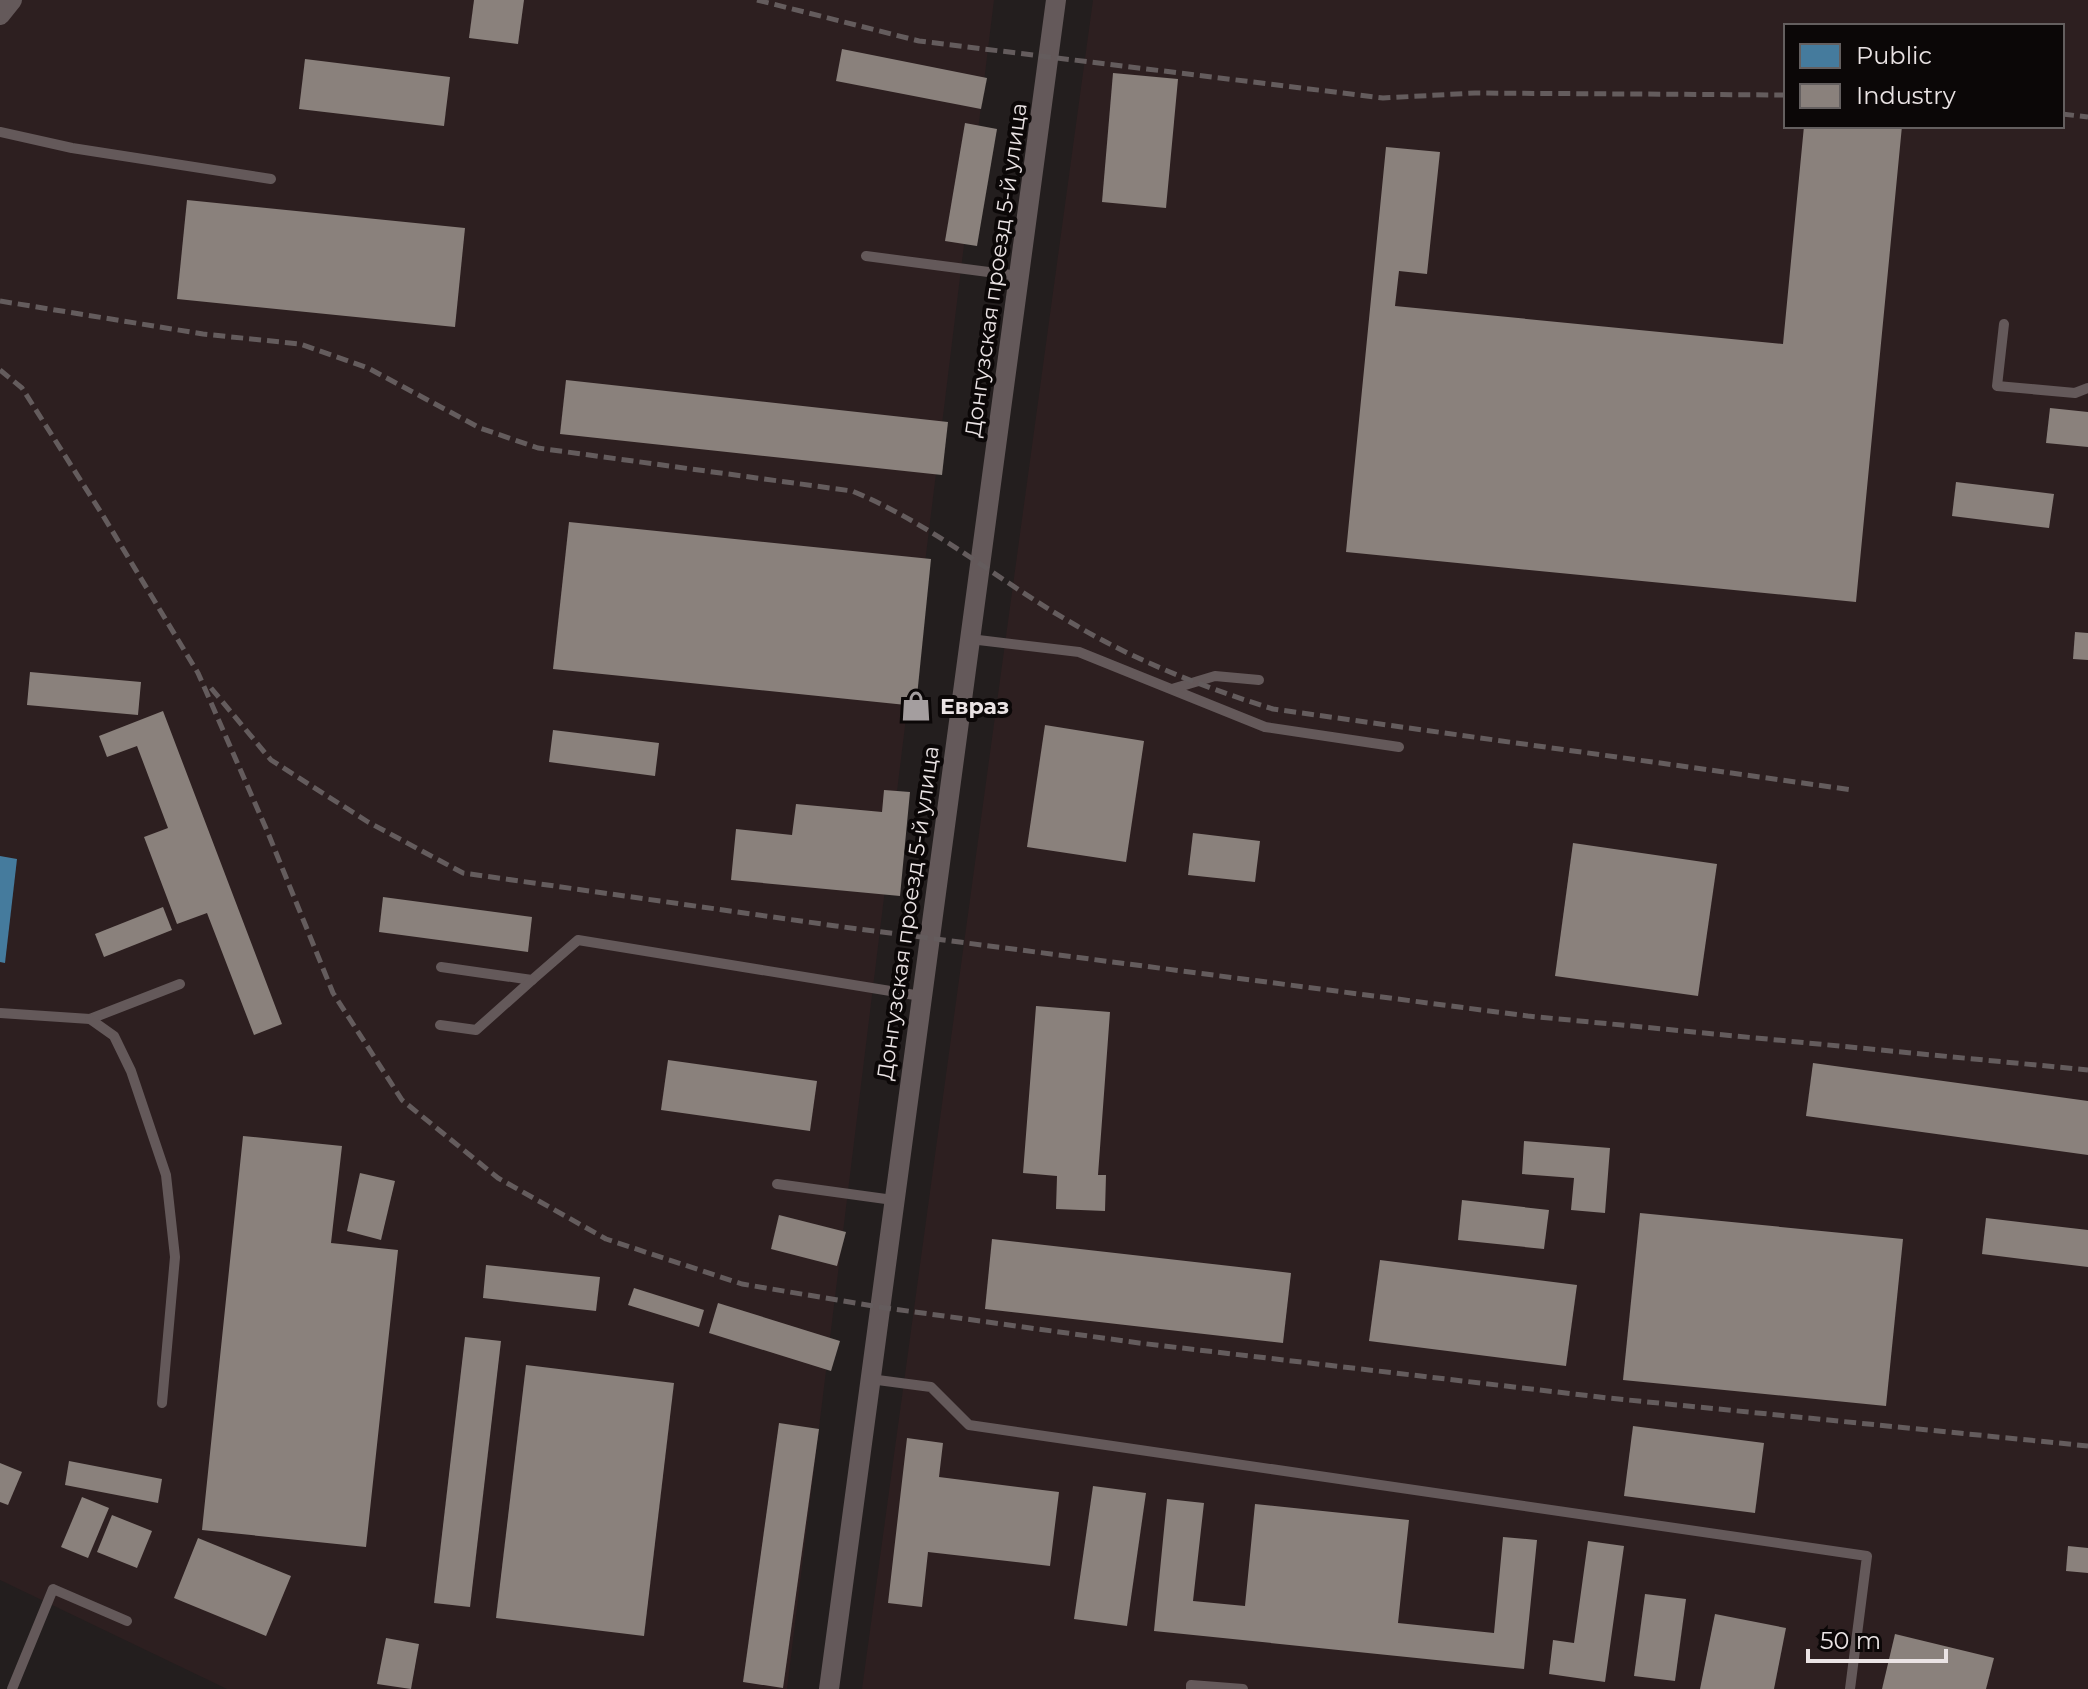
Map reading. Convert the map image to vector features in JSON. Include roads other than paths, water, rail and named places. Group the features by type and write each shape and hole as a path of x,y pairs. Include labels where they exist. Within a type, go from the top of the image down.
{"street":[{"path":"0,15 12,0"},
{"name":"Донгузская проезд 5-й улица","path":"829,1689 1056,0"}],"lane":[{"path":"0,132 72,148 271,179"},
{"path":"866,256 1019,276"},
{"path":"2004,324 1997,386 2075,393 2088,388"},
{"path":"970,639 1079,652 1265,727 1399,747"},
{"path":"1172,689 1215,676 1259,680"},
{"path":"440,1025 476,1030 578,940 921,996"},
{"path":"441,967 532,980"},
{"path":"0,1013 90,1019 180,984"},
{"path":"90,1019 114,1036 131,1071 166,1175 175,1257 162,1403"},
{"path":"777,1184 893,1200"},
{"path":"870,1379 931,1387 969,1425 1867,1556 1850,1689"},
{"path":"12,1689 53,1589 127,1621"},
{"path":"1191,1689 1191,1685 1243,1689"}],"railway":[{"path":"757,0 919,41 1383,98 1475,93 1784,95"},
{"path":"2064,114 2088,117"},
{"path":"0,301 203,334 300,344 368,368 480,428 538,448 852,491 911,520 1100,639 1173,673 1273,709 1853,790"},
{"path":"0,370 22,388 198,673 333,993 402,1100 498,1178 606,1239 742,1284 879,1307 1139,1343 1608,1398 2088,1446"},
{"path":"211,688 271,760 368,822 463,873 836,926 1528,1016 2088,1070"}],"place":[{"name":"Евраз","path":"916,706"}]}
